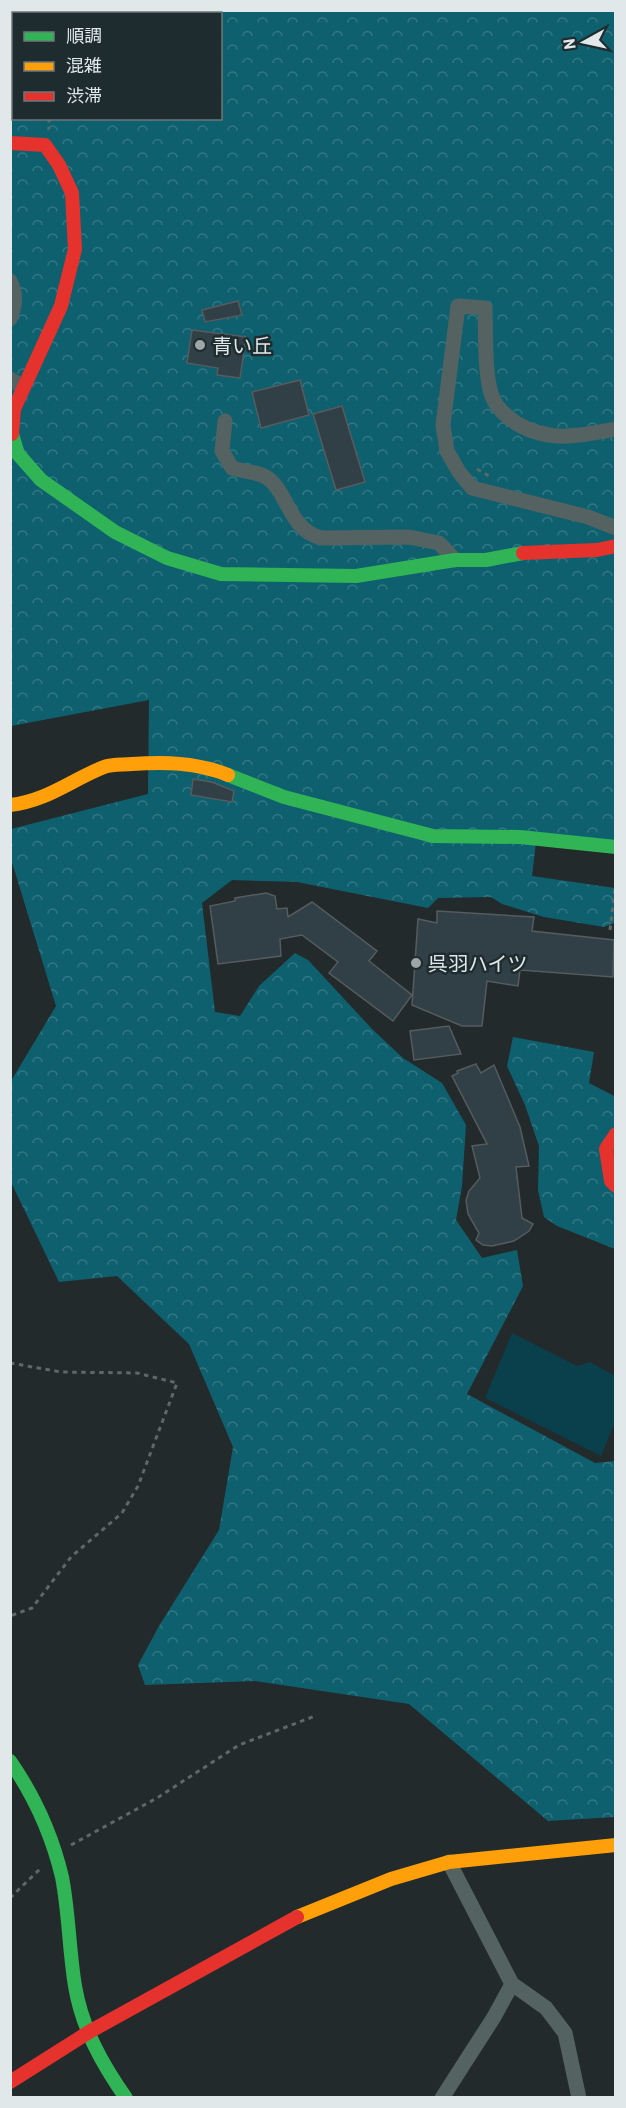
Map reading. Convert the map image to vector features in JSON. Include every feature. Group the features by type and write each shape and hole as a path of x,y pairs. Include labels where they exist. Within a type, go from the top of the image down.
{"street":[{"path":"10,142 45,145 59,165 72,193 75,249 61,306 17,383 11,432 18,454 41,480 115,532 167,558 221,574 278,576 356,576 454,560 486,560 532,551 597,550 615,546"},
{"path":"10,281 15,290 14,309 10,319"},
{"path":"615,429 580,436 538,434 508,418 496,406 491,394 487,369 485,308 458,306 443,425 447,451 459,472 472,488 588,517 615,528"},
{"path":"225,421 222,451 232,468 264,475 272,482 299,524 309,535 321,538 409,537 439,543 454,560"},
{"path":"10,805 27,803 47,796 106,766 171,762 216,770 284,797 433,836 520,837 615,847"},
{"path":"615,1134 606,1149 611,1180 615,1186"},
{"path":"10,1761 23,1779 52,1840 65,1895 78,2000 89,2032 109,2075 126,2097"},
{"path":"10,2082 89,2032 294,1918 391,1879 449,1862 615,1845"},
{"path":"449,1862 512,1984 546,2008 565,2033 579,2097"},
{"path":"442,2097 494,2017 512,1984"}],"path":[{"path":"470,461 478,470 499,481"},
{"path":"610,930 615,888"},
{"path":"10,1363 60,1372 137,1373 177,1383 138,1486 122,1513 71,1557 32,1608 10,1617"},
{"path":"10,1898 56,1852 157,1798 239,1745 315,1716"}],"shaded area":[{"path":"512,1333 577,1366 590,1362 615,1376 615,1422 601,1456 485,1398"}],"green space":[{"path":"11,11 615,11 615,851 536,842 532,876 615,888 614,923 604,927 544,917 502,904 491,897 438,898 428,908 297,882 232,880 202,903 215,1012 240,1016 259,986 295,953 308,960 372,1029 403,1058 442,1083 466,1125 462,1186 456,1220 482,1258 517,1250 523,1286 467,1394 595,1463 615,1461 615,1817 548,1821 409,1704 255,1681 145,1685 138,1665 159,1626 219,1530 233,1447 189,1344 117,1276 59,1282 11,1182 11,1081 56,1006 11,859 11,829 148,794 149,700 11,726"},
{"path":"513,1037 594,1052 589,1083 615,1095 615,1249 557,1226 544,1217 538,1190 539,1146 525,1105 507,1066"}],"building":[{"path":"238,301 242,315 205,322 202,310"},
{"path":"192,330 246,337 240,378 217,375 218,368 187,363"},
{"path":"300,380 309,415 261,428 252,392"},
{"path":"342,406 365,482 336,490 313,414"},
{"path":"193,779 212,782 234,791 232,802 191,795"},
{"path":"266,893 275,896 277,909 287,908 288,917 312,902 377,951 369,961 412,995 393,1021 329,973 338,962 302,935 280,939 281,956 218,964 210,906 235,901 235,898"},
{"path":"437,911 534,917 532,931 614,940 613,977 520,970 518,986 487,981 482,1026 462,1026 412,1005 418,919 437,923"},
{"path":"449,1026 461,1054 414,1060 410,1031"},
{"path":"476,1064 481,1073 494,1065 520,1127 529,1166 516,1167 522,1218 533,1224 529,1231 514,1241 492,1246 483,1245 476,1240 479,1233 468,1214 466,1200 469,1191 480,1178 472,1146 487,1144 452,1076 458,1073 457,1071"}],"traffic: fast":[{"path":"12,434 18,454 41,480 115,532 167,558 221,574 356,576 455,560 486,560 523,553"},
{"path":"228,775 284,797 433,836 520,837 616,847"},
{"path":"10,1761 35,1802 58,1861 64,1891 75,1986 88,2031 101,2059 126,2098"}],"traffic: slow":[{"path":"10,805 47,795 110,765 180,764 228,775"},
{"path":"297,1917 391,1879 449,1862 616,1845"}],"traffic: jam":[{"path":"10,143 45,145 59,165 72,193 75,249 61,306 14,409 12,434"},
{"path":"523,553 597,550 616,546"},
{"path":"616,1134 606,1149 611,1181 616,1186"},
{"path":"10,2082 89,2032 297,1917"}],"place":[{"name":"青い丘","path":"200,345"},
{"name":"呉羽ハイツ","path":"416,963"}]}
